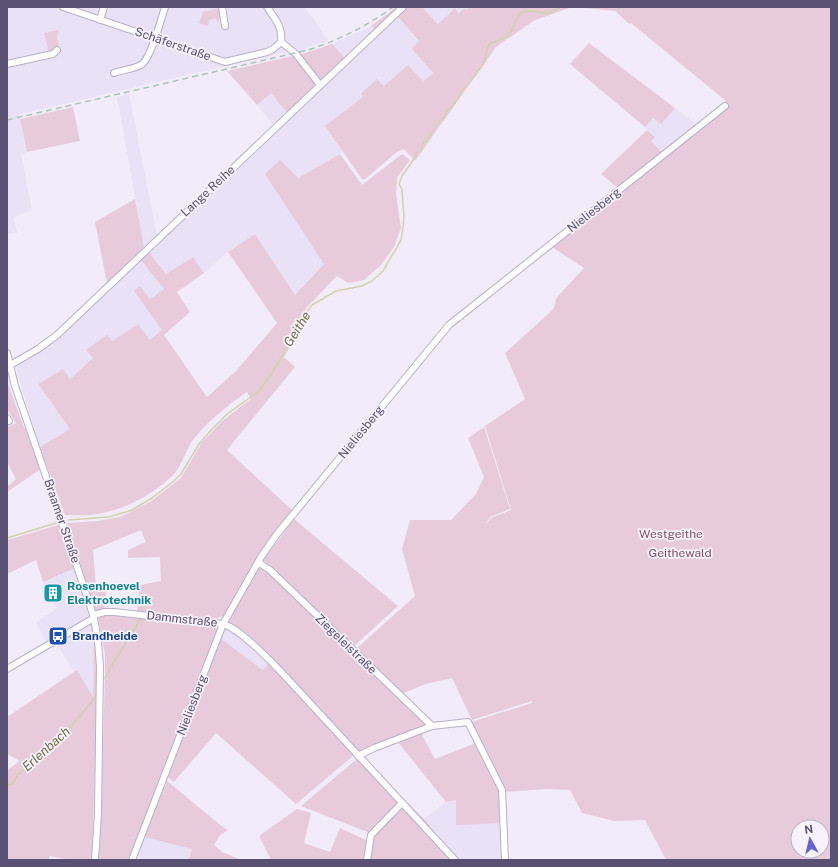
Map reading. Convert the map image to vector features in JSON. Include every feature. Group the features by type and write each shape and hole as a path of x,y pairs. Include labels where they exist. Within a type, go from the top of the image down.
{"street":[{"name":"Schäferstraße","path":"63,7 225,62 267,52 281,42"},
{"path":"100,20 104,7"},
{"path":"114,73 139,66 145,62 165,7"},
{"path":"222,7 225,26"},
{"path":"267,7 280,27 282,35 281,42 296,54 320,85"},
{"name":"Lange Reihe","path":"8,366 38,349 57,335 403,7"},
{"path":"7,64 53,54 57,50"},
{"name":"Nieliesberg","path":"132,860 223,624 276,534 449,325 725,106"},
{"name":"Braamer Straße","path":"7,353 8,366 93,617 98,642 100,666 98,813 95,860"},
{"name":"Ziegeleistraße","path":"259,563 270,570 432,726"},
{"name":"Dammstraße","path":"93,617 105,612 114,612 223,624"},
{"path":"7,669 93,617"},
{"path":"223,624 234,628 267,658 455,860"},
{"path":"358,756 374,748 432,726 468,722 502,790 505,860"},
{"path":"367,860 371,835 402,804"}],"shaded area":[{"path":"7,7 305,7 328,41 291,53 281,53 21,114 20,119 27,152 21,154 32,210 14,217 17,233 7,234"},
{"path":"422,7 469,7 466,10 464,8 459,13 454,8 438,24"},
{"path":"398,17 419,42 412,49 433,73 423,82 383,86 378,79 364,97 326,126 343,152 298,178 266,174 324,264 295,296 255,234 228,252 204,273 193,257 166,274 148,251"},
{"path":"371,26 375,30 345,58 332,44"},
{"path":"271,93 287,113 274,126 257,105"},
{"path":"129,94 157,235 144,247 117,97"},
{"path":"675,108 697,125 664,153 651,141 655,137 645,127 653,118 661,124"},
{"path":"140,259 164,289 150,299 162,330 150,340 138,324 112,341 86,350 93,358 70,379 38,384 70,429 40,447 16,370 18,364 38,351"},
{"path":"75,568 94,629 93,698 77,671 74,672 54,639 47,643 36,623 57,608 43,582"},
{"path":"225,626 230,627 270,662 264,670 220,638"},
{"path":"456,800 503,823 504,860 457,859 434,836 429,824 424,819 446,802"},
{"path":"141,836 193,849 189,860 143,860 137,855"}],"green space":[{"path":"396,7 401,7 375,30 371,26 386,15"},
{"path":"407,7 422,7 438,24 455,8 459,13 464,8 466,10 469,7 572,7 535,20 496,47 415,161 404,149 397,152 365,179 362,179 325,126 363,97 361,94 377,79 384,86 408,65 423,81 433,73 412,49 419,41 398,17"},
{"name":"Westgeithe","path":"574,7 831,7 831,860 666,860 645,820 614,821 582,813 570,790 547,789 504,792 500,779 471,722 532,703 532,701 472,720 452,678 426,684 401,694 356,649 415,596 402,549 410,520 451,520 476,494 484,477 468,438 484,427 510,509 490,517 485,525 491,518 511,510 485,426 525,399 505,353 554,308 558,296 584,268 549,245 618,188 601,174 647,130 655,137 651,141 662,152 726,101 631,23 629,24 615,11"},
{"path":"219,8 221,16 217,22 216,18 209,20 208,26 199,23 203,12"},
{"path":"59,30 57,37 59,46 55,47 49,52 44,33"},
{"path":"589,43 675,108 661,124 653,118 645,127 570,64"},
{"path":"332,44 345,58 322,80 320,80 299,55"},
{"path":"293,56 315,84 314,87 287,113 271,93 257,105 227,71"},
{"path":"73,107 80,141 27,152 20,119"},
{"path":"340,154 362,185 402,154 410,160 397,178 396,194 401,228 394,247 381,265 364,280 348,283 337,276 308,306 287,337 292,343 284,357 295,367 227,450 292,510 255,560 225,615 214,620 137,611 140,585 161,581 160,557 128,558 128,550 146,542 141,530 93,550 96,587 107,587 104,609 95,611 67,523 98,521 120,517 150,502 181,478 202,442 222,421 251,399 247,392 209,422 191,443 176,472 148,495 128,505 108,512 90,515 65,515 40,447 70,429 38,384 63,369 70,379 93,358 86,350 107,335 112,341 138,324 150,340 162,330 134,291 140,286 150,299 164,289 140,259 148,251 166,274 193,257 204,273 177,292 190,312 164,335 207,397 236,371 277,323 228,252 255,234 295,295 324,264 265,174 280,160 298,178"},
{"path":"135,199 144,247 107,283 95,222"},
{"path":"7,381 41,469 7,492 7,487 16,479 7,462 7,427 16,423 7,409"},
{"path":"294,519 398,606 353,647 263,560"},
{"path":"58,525 75,568 43,582 36,560 7,574 7,540"},
{"path":"258,568 266,569 429,726 360,752 272,658 229,621 254,572"},
{"path":"114,614 213,625 218,631 220,638 263,670 269,663 354,755 296,804 216,733 174,782 167,777 178,749 130,860 98,860 101,813 105,654 98,617"},
{"path":"94,629 98,669 92,860 71,860 50,856 48,860 7,860 7,770 20,761 7,754 7,717 77,670 93,697"},
{"path":"421,733 435,759 476,743 501,792 503,823 456,825 456,800 446,802 397,741"},
{"path":"357,759 399,803 404,799 429,824 431,833 454,860 370,860 372,836 370,833 301,806"},
{"path":"167,781 228,830 220,835 214,845 222,852 242,860 189,860 192,849 144,837"},
{"path":"297,809 311,813 304,843 330,852 340,828 366,840 366,860 268,860 270,858 259,836"}],"waterway":[{"name":"Geithe","path":"68,520 109,517 132,510 152,498 173,482 181,474 199,444 211,430 227,414 258,392 270,376 295,331 312,305 336,291 362,286 372,281 383,271 401,240 404,217 402,190 399,184 402,176 416,156 416,153 421,150 423,143 427,141 436,125 440,123 462,90 484,63 489,45 508,35 512,30 518,16 523,12 530,11 549,13 561,7"},
{"name":"Geithe","path":"7,538 56,523"},
{"name":"Erlenbach","path":"105,678 141,618"},
{"name":"Erlenbach","path":"7,785 14,782 17,775 65,734 97,695"}],"railway":[{"path":"7,120 308,50 331,42 352,32 393,7"}],"place":[{"name":"Rosenhoevel Elektrotechnik","path":"53,593"},
{"name":"Brandheide","path":"58,636"}],"park label":[{"name":"Geithewald","path":"680,553"}]}
